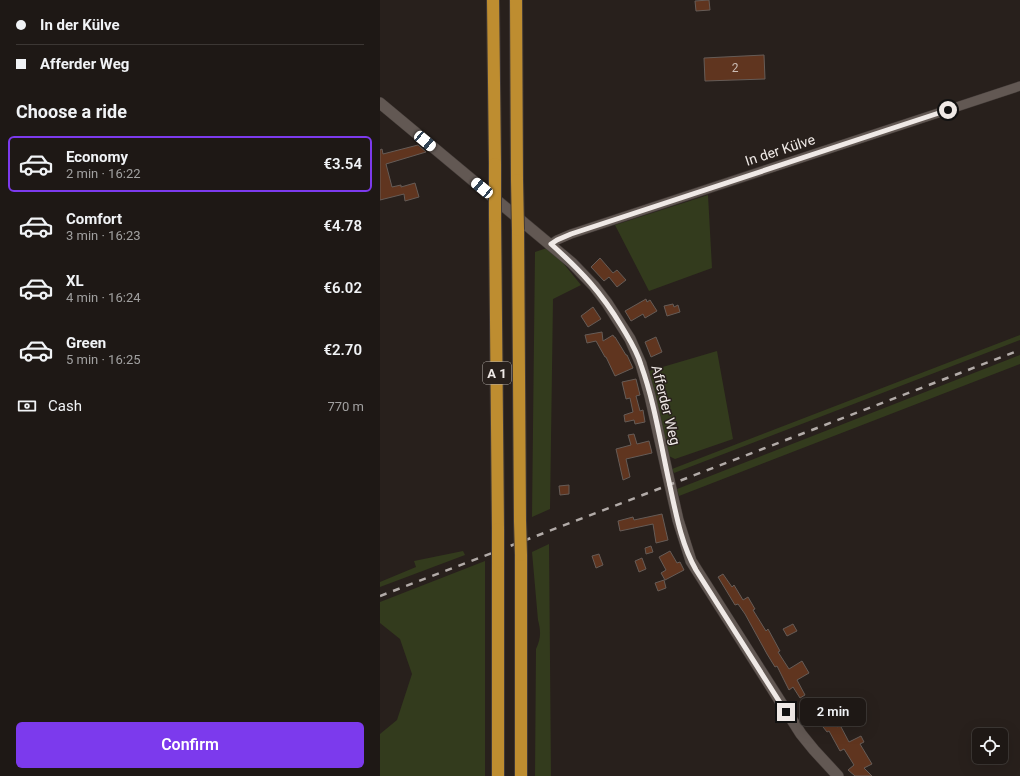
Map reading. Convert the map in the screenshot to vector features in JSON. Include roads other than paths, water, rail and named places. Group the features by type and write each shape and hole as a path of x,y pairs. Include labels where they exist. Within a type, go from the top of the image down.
{"highway":[{"name":"A 1","path":"494,0 498,529 498,776"},
{"name":"A 1","path":"516,0 521,555 520,776"}],"street":[{"name":"In der Külve","path":"551,244 571,234 1020,86"},
{"name":"Afferder Weg","path":"380,103 551,244 594,286 607,303 635,349 646,378 675,507 683,539 691,561 801,734 838,776"}],"railway":[{"path":"380,596 1020,350"}]}
